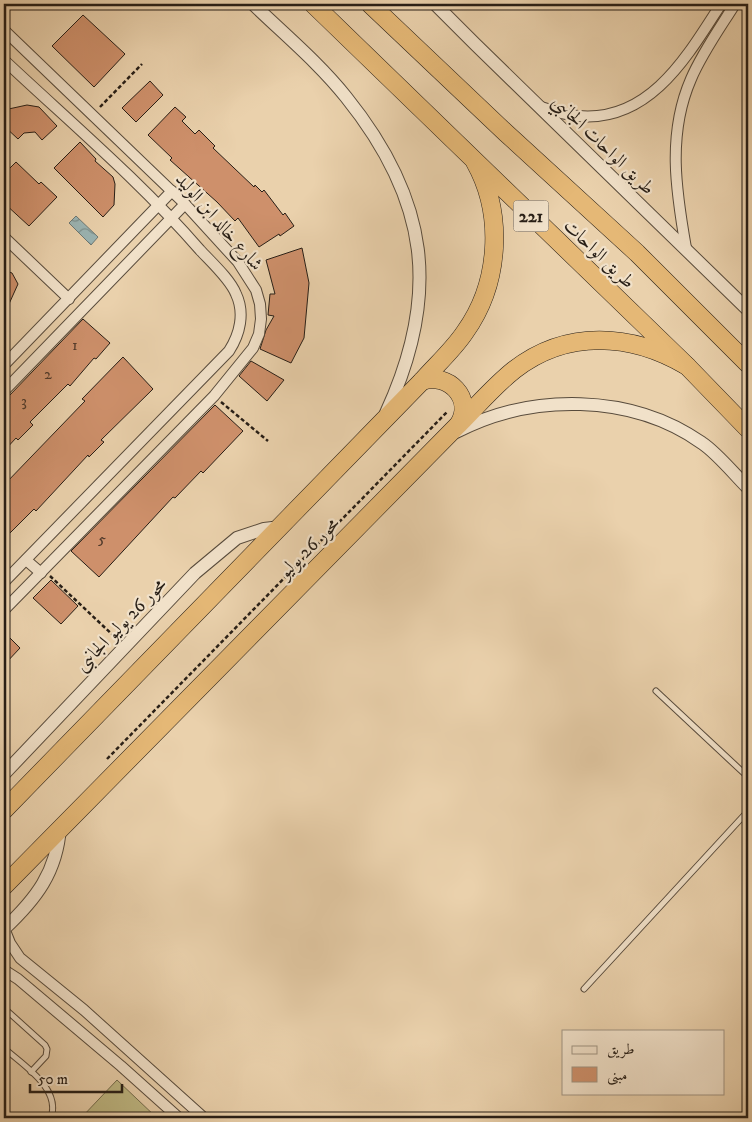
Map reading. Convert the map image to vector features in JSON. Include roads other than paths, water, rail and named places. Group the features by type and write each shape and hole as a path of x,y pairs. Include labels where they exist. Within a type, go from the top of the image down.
{"highway":[{"name":"طريق الواحات","path":"313,4 686,366 748,429"},
{"name":"طريق الواحات","path":"370,4 637,253 748,364"},
{"name":"محور 26 يوليو","path":"4,810 422,381 464,333 475,316 490,278 494,237 490,196 484,177 476,162"},
{"name":"محور 26 يوليو","path":"4,886 445,438 515,370 546,351 582,341 618,341 654,349 686,366"},
{"path":"422,381 434,378 441,379 458,391 464,411 459,424"}],"street":[{"path":"253,4 328,76 346,96 376,139 400,185 409,208 420,258 420,295 416,325 408,358 397,390 383,421"},
{"name":"طريق الواحات الجانبي","path":"436,4 748,310"},
{"path":"538,106 577,116 595,117 612,114 629,107 655,90 676,71 721,4"},
{"path":"686,248 677,197 674,158 679,120 690,81 697,65 735,4"},
{"name":"شارع خالد ابن الوليد","path":"4,610 214,396 253,348 259,334 261,319 260,304 256,290 238,262 185,204 5,33"},
{"name":"شارع خالد ابن الوليد","path":"4,60 172,217 236,293 240,324 237,338 229,351 4,582"},
{"path":"676,71 690,81"},
{"path":"4,365 172,192"},
{"path":"4,391 185,204"},
{"path":"4,237 69,299"},
{"path":"445,438 489,417 529,407 562,404 612,407 659,421 696,439 748,488"},
{"name":"محور 26 يوليو الجانبى","path":"4,774 195,574 237,538 257,530 280,527"},
{"path":"26,560 42,571"},
{"path":"60,827 56,855 45,881 19,914 4,928 10,944 20,958 84,1010 204,1118"},
{"path":"4,970 121,1066 178,1118"},
{"path":"70,1023 84,1010"}],"lane":[{"path":"656,691 748,777"},
{"path":"584,989 748,811"},
{"path":"4,1008 45,1045 47,1049 46,1056 31,1072"},
{"path":"4,1048 47,1087 54,1105 51,1118"}],"water":[{"path":"76,216 98,237 91,245 69,223"}]}
